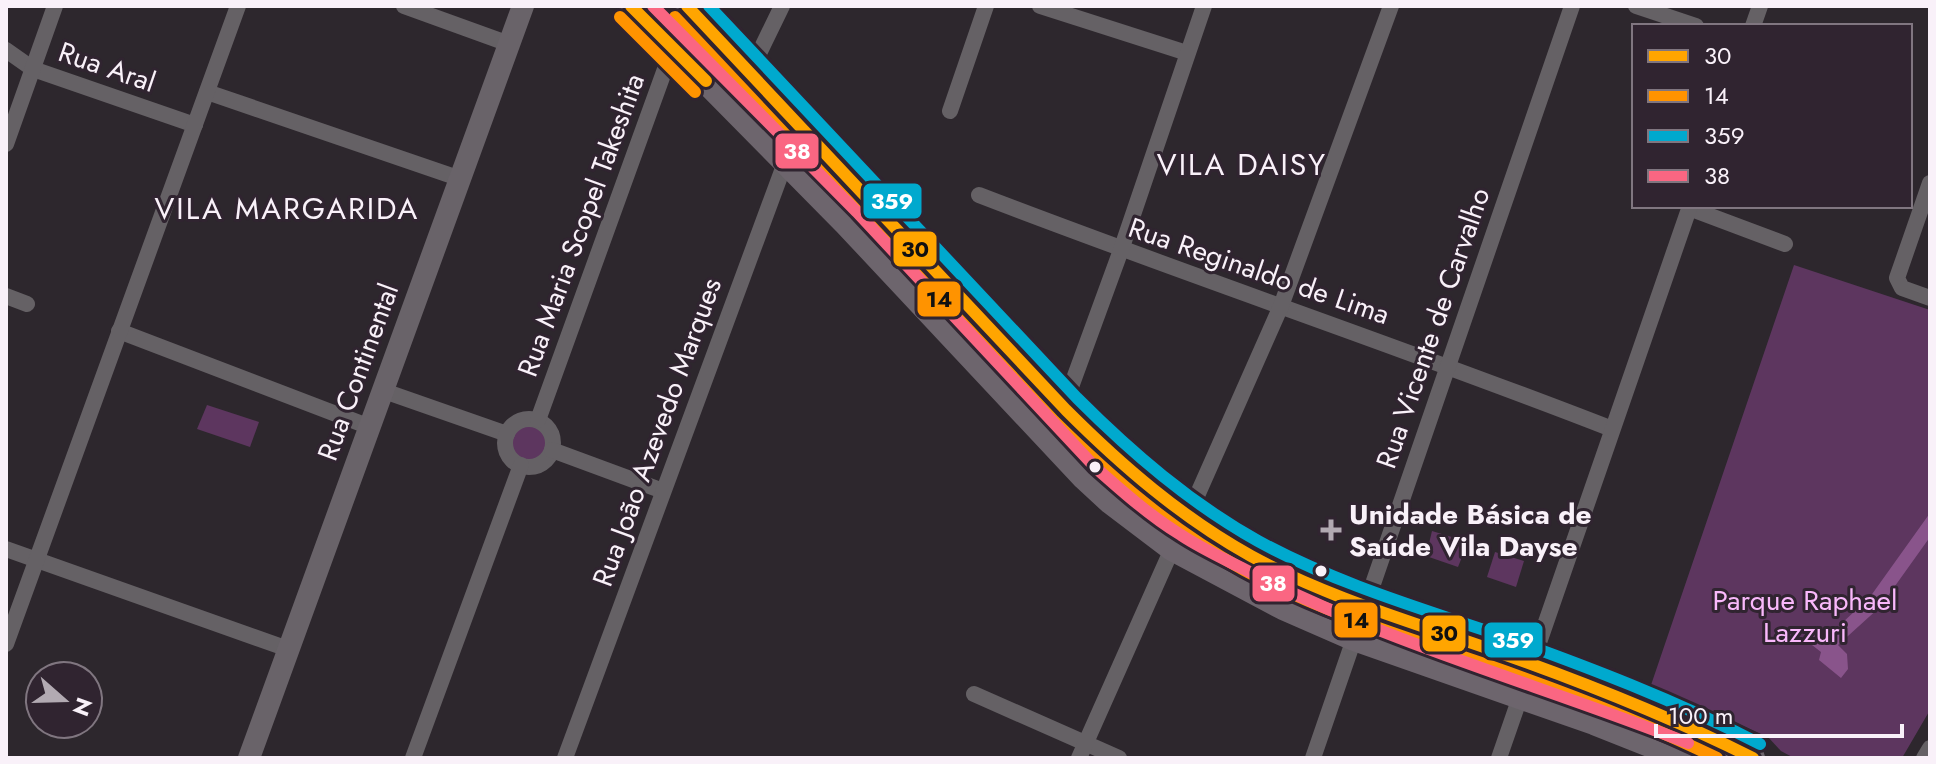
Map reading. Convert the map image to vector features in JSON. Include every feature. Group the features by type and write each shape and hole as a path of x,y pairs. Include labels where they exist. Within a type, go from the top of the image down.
{"main road":[{"path":"631,6 785,161 1084,478 1172,549 1283,608 1354,639 1594,723 1682,758"},
{"path":"687,6 1064,406 1118,460 1188,516 1246,553 1365,608 1655,710 1753,758"}],"street":[{"path":"6,144 55,6"},
{"path":"6,644 238,6"},
{"path":"404,6 509,44"},
{"name":"Rua Continental","path":"249,758 523,6"},
{"path":"750,72 782,6"},
{"path":"950,111 986,6"},
{"path":"1040,6 1187,53"},
{"path":"1064,406 1204,6"},
{"path":"1188,516 1281,306 1391,6"},
{"name":"Rua Vicente de Carvalho","path":"1313,758 1572,6"},
{"path":"1636,6 1690,24"},
{"name":"Rua Maria Scopel Takeshita","path":"538,420 673,47"},
{"name":"Rua Aral","path":"6,50 33,69 195,125"},
{"path":"207,92 461,179"},
{"name":"Rua João Azevedo Marques","path":"565,758 799,125"},
{"path":"1930,183 1899,272 1898,284 1908,291 1930,298"},
{"name":"Rua Reginaldo de Lima","path":"979,195 1121,250 1448,365 1612,429"},
{"path":"1499,758 1689,208"},
{"path":"1692,208 1785,244"},
{"path":"6,296 27,304"},
{"path":"119,331 370,427"},
{"path":"384,391 507,434"},
{"path":"538,420 549,429 552,450 536,466 521,465 509,456 505,442 507,434 516,423 538,420"},
{"path":"552,450 663,491"},
{"path":"413,758 521,465"},
{"path":"6,549 288,649"},
{"path":"1082,751 1172,549"},
{"path":"974,694 1082,751 1119,758"},
{"path":"1924,758 1930,748"}],"green space":[{"name":"Parque Raphael Lazzuri","path":"1794,265 1930,310 1930,710 1902,758 1794,758 1781,751 1768,737 1651,685"},
{"path":"207,405 259,422 250,447 197,429"},
{"path":"529,424 542,429 547,442 542,455 529,460 516,455 511,442 516,429"},
{"path":"1432,531 1468,542 1458,567 1426,556"},
{"path":"1495,552 1524,561 1516,587 1487,577"}],"shaded area":[{"path":"1930,513 1930,537 1880,607 1838,645 1847,654 1848,669 1841,678 1819,660 1821,652 1812,645 1800,643 1816,631 1827,637 1870,597"}],"transit line":[{"name":"30","path":"631,6 706,81"},
{"name":"38","path":"653,6 857,212 1095,467 1158,520 1217,556 1349,618 1688,743"},
{"name":"30","path":"687,6 1066,410 1131,471 1200,525 1251,556 1310,584 1593,687 1753,758"},
{"name":"359","path":"709,6 1077,398 1185,494 1286,556 1375,593 1597,671 1760,744"},
{"name":"14","path":"620,17 695,92"},
{"name":"14","path":"675,17 1054,421 1098,463 1168,521 1218,555 1303,599 1575,697 1717,758"}],"place":[{"name":"Unidade Básica de Saúde Vila Dayse","path":"1331,530"}],"district":[{"name":"VILA DAISY","path":"1242,164"},
{"name":"VILA MARGARIDA","path":"287,208"}]}
